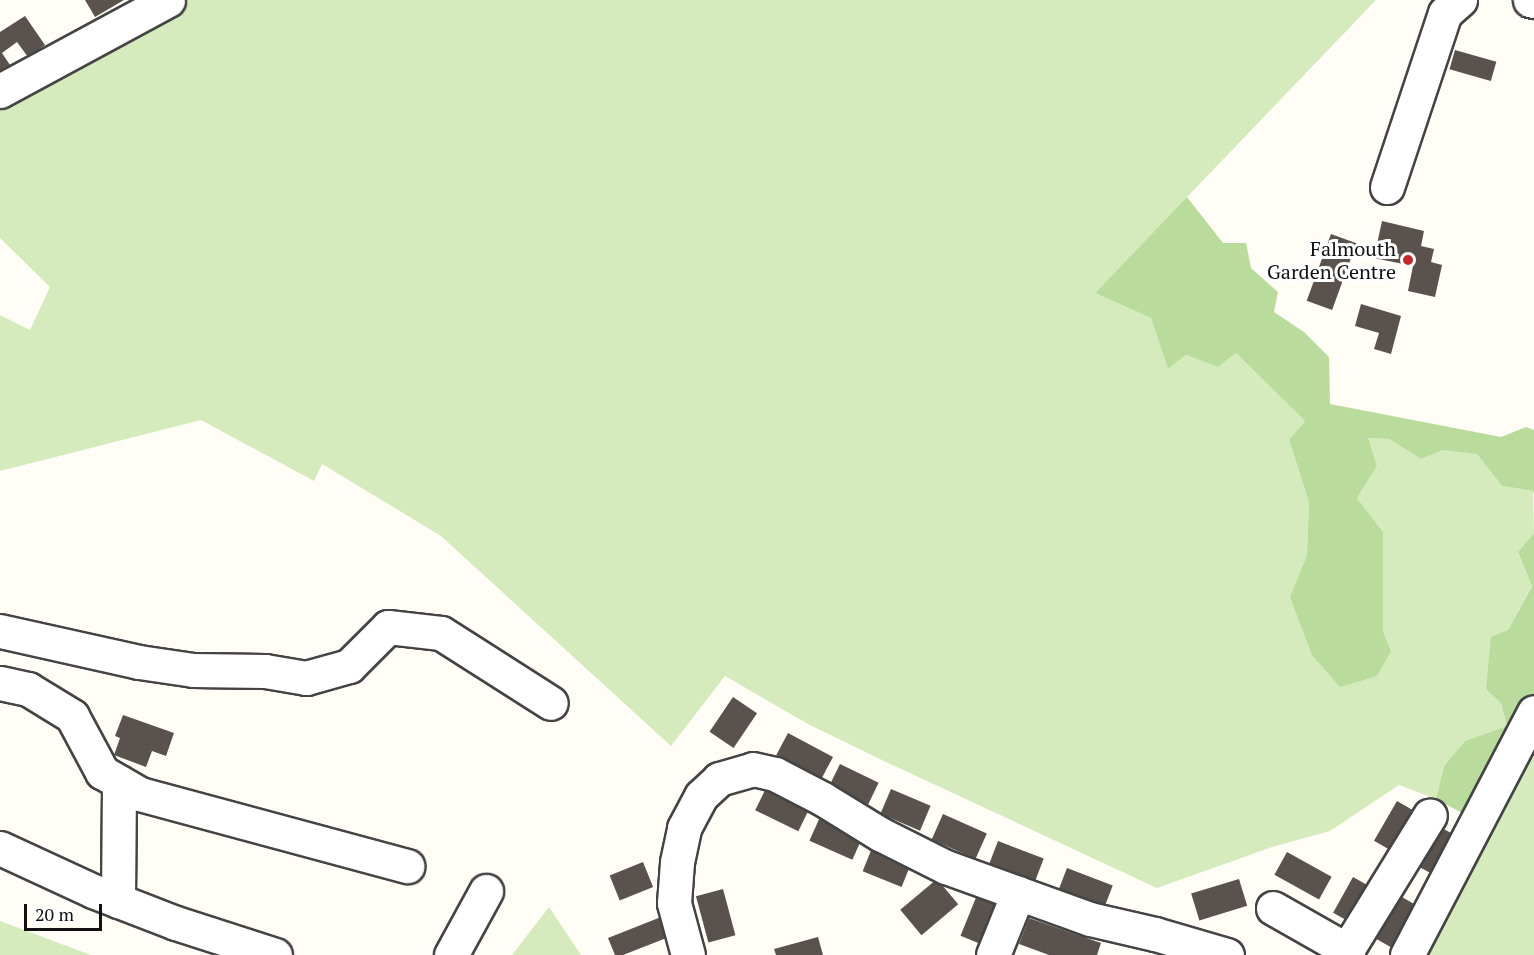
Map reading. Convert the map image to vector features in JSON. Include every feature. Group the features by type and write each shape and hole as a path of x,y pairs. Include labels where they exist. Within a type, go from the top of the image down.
{"street":[{"path":"0,91 49,62 168,0"},
{"path":"1387,187 1445,13 1460,0"},
{"path":"0,631 139,662 193,670 265,671 306,678 349,666 388,627 441,633 551,703"},
{"path":"0,684 28,689 72,716 102,772 140,794 407,866"},
{"path":"1407,955 1534,712"},
{"path":"688,955 674,903 677,862 684,828 700,796 719,779 753,769 776,774 823,798 880,834 946,867 1090,919 1155,934 1227,955"},
{"path":"118,901 119,782"},
{"path":"1273,908 1348,952 1430,815"},
{"path":"0,848 24,861 118,901 275,955"},
{"path":"451,955 486,891"},
{"path":"993,955 1018,892"}],"green space":[{"path":"168,0 1376,0 1095,293 1151,318 1168,369 1186,355 1218,367 1236,353 1305,421 1289,440 1309,502 1307,555 1290,598 1391,651 1383,631 1383,532 1357,498 1377,466 1367,438 1389,439 1421,459 1442,449 1477,454 1502,486 1533,491 1534,533 1518,552 1532,585 1508,630 1501,703 1507,726 1465,741 1444,766 1436,799 1399,785 1330,831 1272,847 1157,888 808,724 725,676 671,746 441,536 322,464 314,481 201,420 0,471 0,315 30,330 50,287 0,238 0,91"},
{"path":"1187,197 1223,243 1246,243 1251,268 1278,292 1274,312 1304,332 1329,357 1330,404 1501,437 1526,427 1534,430 1534,494 1533,491 1502,486 1477,454 1442,450 1421,459 1389,439 1368,438 1377,466 1357,498 1383,532 1383,631 1391,651 1377,676 1340,687 1312,655 1290,597 1307,555 1309,502 1289,440 1305,421 1236,353 1218,367 1186,355 1168,369 1151,318 1095,293"},
{"path":"1534,533 1534,712 1477,821 1436,799 1444,766 1465,741 1507,726 1501,703 1486,689 1491,637 1508,630 1532,586 1518,552"},
{"path":"1534,742 1534,955 1426,955"},
{"path":"549,907 581,955 512,955"},
{"path":"0,921 91,955 0,955"}],"building":[{"path":"85,0 124,0 95,17"},
{"path":"25,16 45,45 28,57 17,42 2,53 12,68 0,76 0,32"},
{"path":"1455,50 1496,62 1491,81 1449,69"},
{"name":"Falmouth Garden Centre","path":"1382,221 1424,231 1421,246 1434,249 1431,262 1442,265 1435,297 1408,291 1413,266 1374,258"},
{"path":"1331,234 1356,243 1332,310 1307,301"},
{"path":"1361,304 1401,316 1391,354 1374,349 1379,333 1355,326"},
{"path":"733,697 757,713 734,748 710,732"},
{"path":"123,715 174,733 166,756 152,751 146,767 114,755 120,738 115,736"},
{"path":"788,733 833,757 821,779 776,755"},
{"path":"840,764 879,783 868,804 829,786"},
{"path":"767,786 810,807 798,831 755,810"},
{"path":"891,789 931,806 920,831 880,814"},
{"path":"1397,801 1416,812 1393,852 1374,841"},
{"path":"943,814 987,834 975,859 932,840"},
{"path":"820,817 863,836 852,860 809,841"},
{"path":"1436,825 1455,835 1433,875 1415,865"},
{"path":"998,841 1044,859 1034,884 988,866"},
{"path":"872,848 911,864 902,887 863,871"},
{"path":"1287,852 1332,877 1319,899 1274,875"},
{"path":"643,862 653,887 620,901 610,875"},
{"path":"1067,868 1113,886 1103,910 1058,892"},
{"path":"1353,877 1373,888 1353,924 1333,913"},
{"path":"937,879 958,904 921,935 900,910"},
{"path":"1239,879 1247,906 1199,920 1191,894"},
{"path":"723,889 735,935 708,943 696,896"},
{"path":"1395,893 1416,905 1391,947 1370,935"},
{"path":"977,895 1004,906 987,947 961,936"},
{"path":"661,917 669,937 623,955 615,955 608,938"},
{"path":"1029,918 1101,943 1097,955 1049,955 1019,944"},
{"path":"818,937 823,955 776,955 774,949"}],"place":[{"name":"Falmouth Garden Centre","path":"1408,260"}]}
